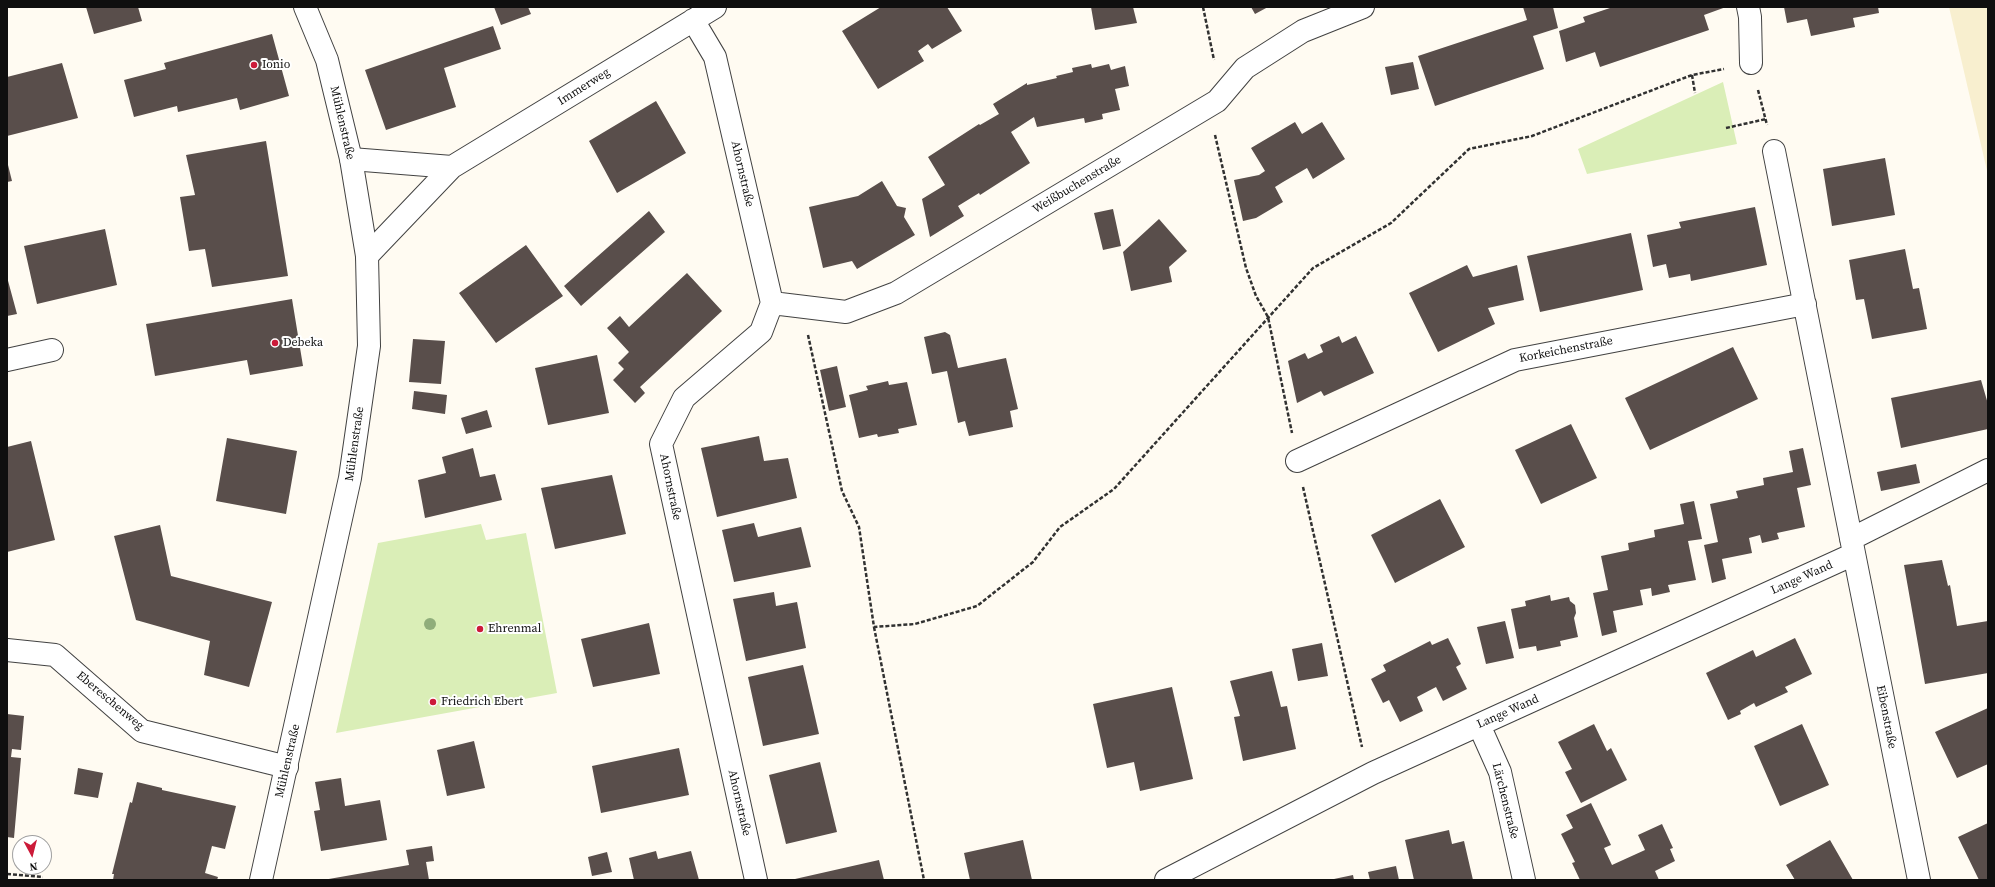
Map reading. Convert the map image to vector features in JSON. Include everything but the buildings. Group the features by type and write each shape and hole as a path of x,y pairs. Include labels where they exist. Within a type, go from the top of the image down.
{"street":[{"name":"Mühlenstraße","path":"261,880 350,478 369,346 367,256 351,159 327,60 305,7"},
{"name":"Immerweg","path":"367,256 452,167 715,7"},
{"name":"Weißbuchenstraße","path":"772,303 846,312 896,293 1217,101 1245,68 1303,31 1363,7"},
{"path":"1748,7 1750,17 1751,63"},
{"name":"Ahornstraße","path":"693,20 715,57 772,303 762,332 684,398 661,444 756,880"},
{"path":"1774,151 1852,547"},
{"path":"351,159 452,167"},
{"name":"Korkeichenstraße","path":"1297,460 1515,360 1805,304"},
{"path":"7,360 52,350"},
{"name":"Lange Wand","path":"1166,880 1373,773 1479,725 1852,547 1988,470"},
{"name":"Eibenstraße","path":"1852,547 1919,880"},
{"name":"Ebereschenweg","path":"7,650 55,655 142,731 287,767"},
{"name":"Lärchenstraße","path":"1479,725 1500,772 1524,880"}],"path":[{"path":"1203,7 1214,57 1217,101 1215,133 1246,268 1256,296 1268,317 1297,460 1364,759 1373,773"},
{"path":"874,627 916,624 977,606 1034,562 1060,527 1114,489 1313,268 1391,223 1469,149 1532,136 1692,75 1751,63 1774,151"},
{"path":"1692,75 1695,93"},
{"path":"1726,128 1766,119"},
{"path":"801,306 842,491 859,527 874,627 924,880"},
{"path":"7,874 43,877"}],"shaded area":[{"path":"1949,7 1988,7 1988,175"}],"green space":[{"path":"1723,82 1737,144 1587,174 1578,149"},
{"path":"481,524 486,540 526,533 557,693 336,733 378,543"}],"place":[{"name":"Ionio","path":"254,65"},
{"name":"Debeka","path":"275,343"},
{"name":"Ehrenmal","path":"480,629"},
{"name":"Friedrich Ebert","path":"433,702"}]}
